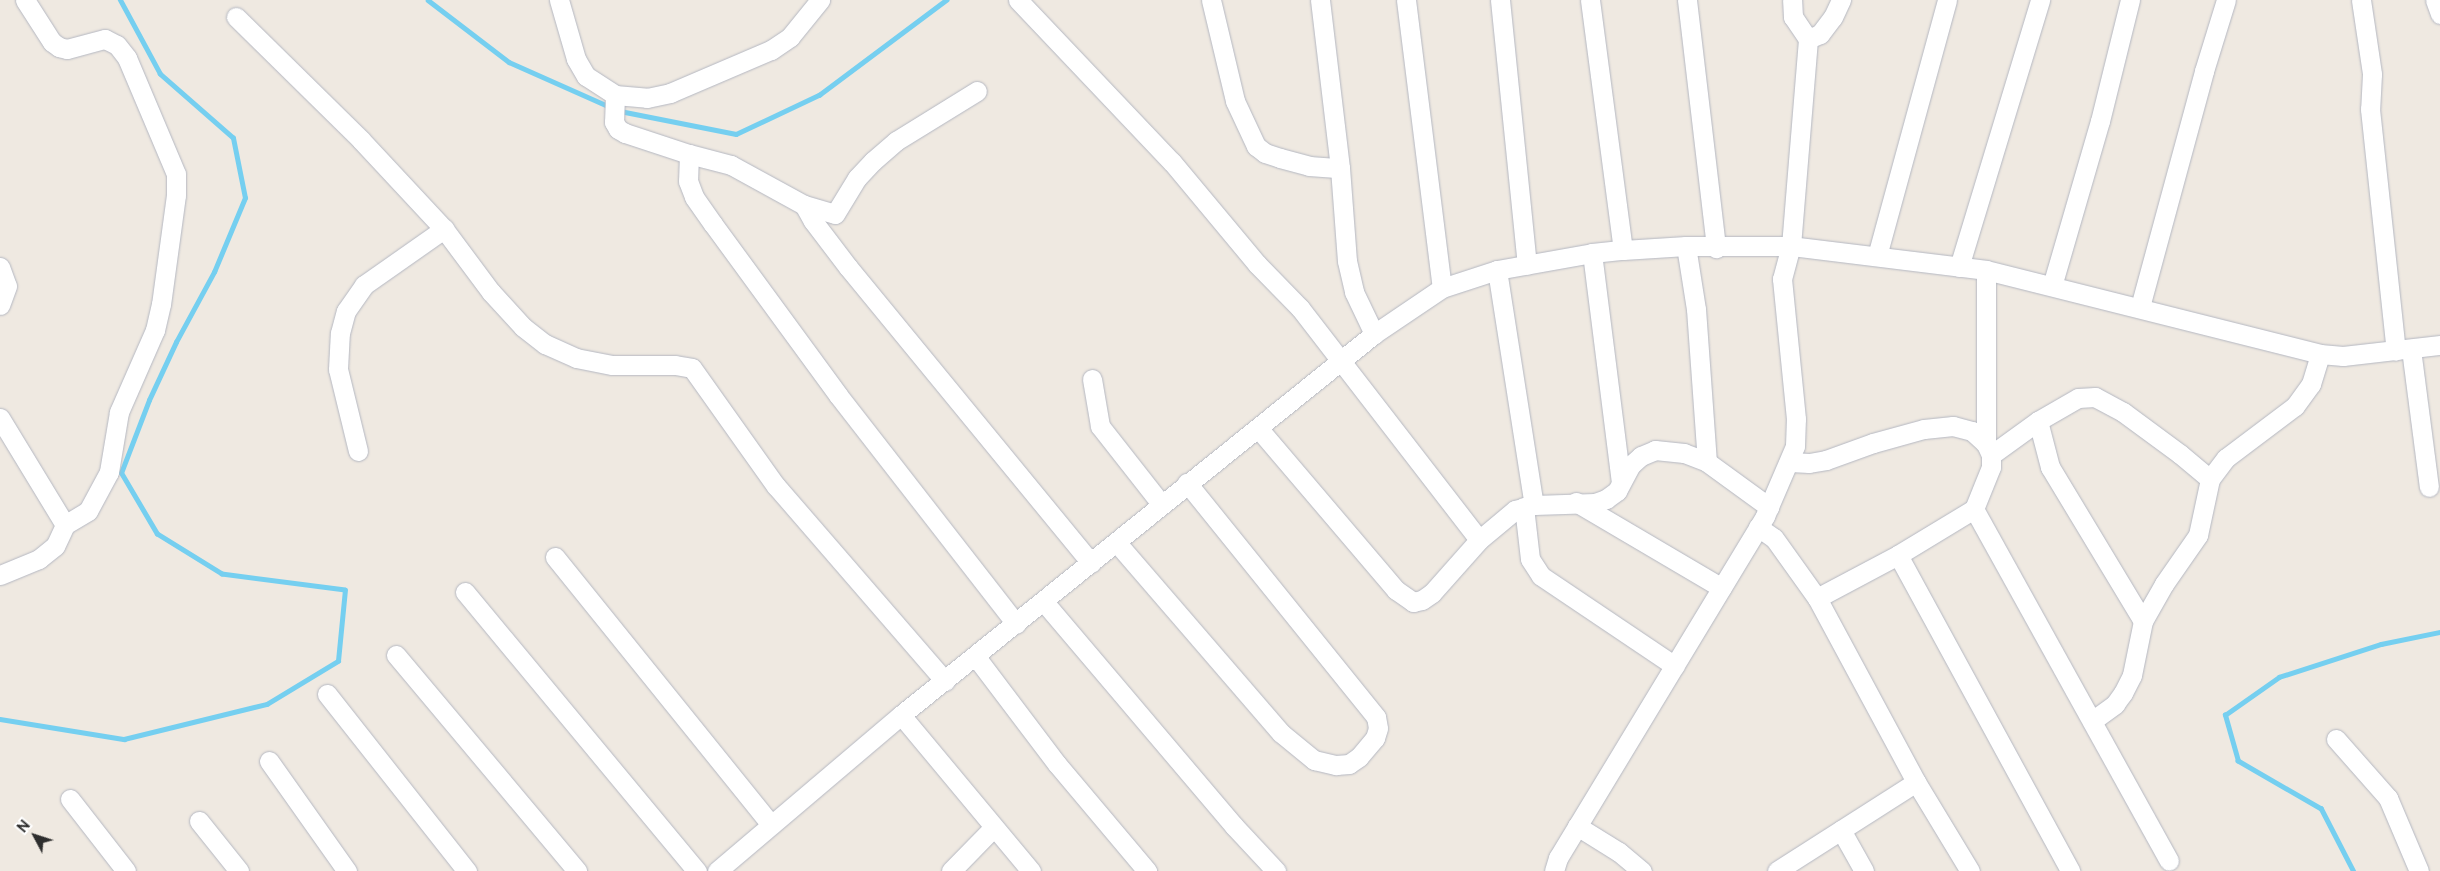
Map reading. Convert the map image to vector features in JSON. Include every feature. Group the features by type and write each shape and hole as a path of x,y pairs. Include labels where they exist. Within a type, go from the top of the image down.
{"street":[{"path":"0,575 39,558 55,546 65,524 88,511 108,472 119,412 154,330 163,294 176,195 176,174 127,58 117,45 105,39 67,48 59,47 52,42 25,0"},
{"path":"559,0 576,59 586,76 615,95 647,98 670,93 771,50 790,37 820,0"},
{"path":"1018,0 1172,162 1256,264 1300,308 1479,540"},
{"path":"1211,0 1236,101 1256,146 1265,153 1309,166 1340,168"},
{"path":"1320,0 1340,168 1347,261 1354,292 1374,334"},
{"path":"1406,0 1442,288"},
{"path":"1500,0 1527,265"},
{"path":"1590,0 1623,250"},
{"path":"1687,0 1716,248"},
{"path":"1554,871 1558,858 1758,527 1790,462 1795,446 1796,419 1782,279 1791,246 1808,39 1793,17 1792,0"},
{"path":"1808,39 1820,34 1833,18 1841,0"},
{"path":"1877,256 1946,0"},
{"path":"1958,267 2040,0"},
{"path":"2052,286 2102,111 2130,0"},
{"path":"2140,307 2204,71 2226,0"},
{"path":"2361,0 2372,74 2370,109 2404,350 2429,487"},
{"path":"2435,0 2440,14"},
{"path":"236,17 361,140 444,229 491,292 523,327 545,344 576,358 612,365 675,365 692,368 776,486 944,681"},
{"path":"615,95 614,122 618,129 689,154 731,165 804,205 835,214 857,178 896,141 977,91"},
{"path":"689,154 688,181 694,197 838,395 1016,624"},
{"path":"804,205 812,221 848,267 1091,563"},
{"path":"358,451 338,369 340,333 346,310 364,285 444,229"},
{"path":"1686,246 1696,309 1707,462"},
{"path":"717,871 901,715 1118,543 1187,483 1374,334 1442,288 1497,270 1592,253 1623,250 1686,246 1716,248 1791,246 1986,270 2140,307 2320,354 2343,356 2440,345"},
{"path":"1592,253 1621,481"},
{"path":"0,267 7,286 0,305"},
{"path":"1497,270 1529,506 1530,560 1541,576 1675,666"},
{"path":"1817,598 1898,555 1974,509 1992,467 1989,450 1986,270"},
{"path":"2092,721 2116,704 2132,675 2143,621 2164,584 2198,535 2210,479 2226,458 2295,406 2310,384 2320,354"},
{"path":"1092,379 1100,426 1162,505"},
{"path":"1989,450 2078,398 2095,397 2123,412 2180,454 2210,479"},
{"path":"2038,421 2050,467 2143,621"},
{"path":"1,422 65,524"},
{"path":"1790,462 1809,463 1826,460 1873,443 1916,431 1952,426 1972,431 1989,450"},
{"path":"1258,428 1396,590 1413,602 1422,600 1432,593 1479,540 1507,515 1529,506 1595,502 1606,499 1617,491 1631,465 1642,456 1655,450 1684,453 1707,462 1769,507"},
{"path":"1118,543 1281,734 1314,760 1349,764 1359,757 1375,738 1378,728 1376,717 1187,483"},
{"path":"1575,502 1722,588"},
{"path":"1974,509 2169,861"},
{"path":"1758,527 1774,538 1817,598 1916,782 1970,871"},
{"path":"1898,555 2070,871"},
{"path":"555,557 771,825"},
{"path":"465,592 696,871"},
{"path":"1044,602 1234,826 1276,871"},
{"path":"396,655 577,871"},
{"path":"976,657 1057,764 1147,871"},
{"path":"327,694 467,871"},
{"path":"901,715 993,828 1031,871"},
{"path":"2336,740 2388,798 2419,871"},
{"path":"269,761 347,871"},
{"path":"1777,871 1916,782"},
{"path":"70,799 126,871"},
{"path":"199,820 240,871"},
{"path":"1577,826 1619,852 1642,871"},
{"path":"951,871 993,828"},
{"path":"1841,830 1864,871"}],"waterway":[{"path":"0,719 124,739 267,704 338,661 345,590 222,574 157,534 121,473 149,400 176,342 214,272 245,198 233,138 160,74 120,0"},
{"path":"428,0 509,62 610,107"},
{"path":"620,111 736,134 819,95 946,0"},
{"path":"2353,871 2321,809 2238,761 2225,715 2279,677 2381,644 2440,632"}]}
